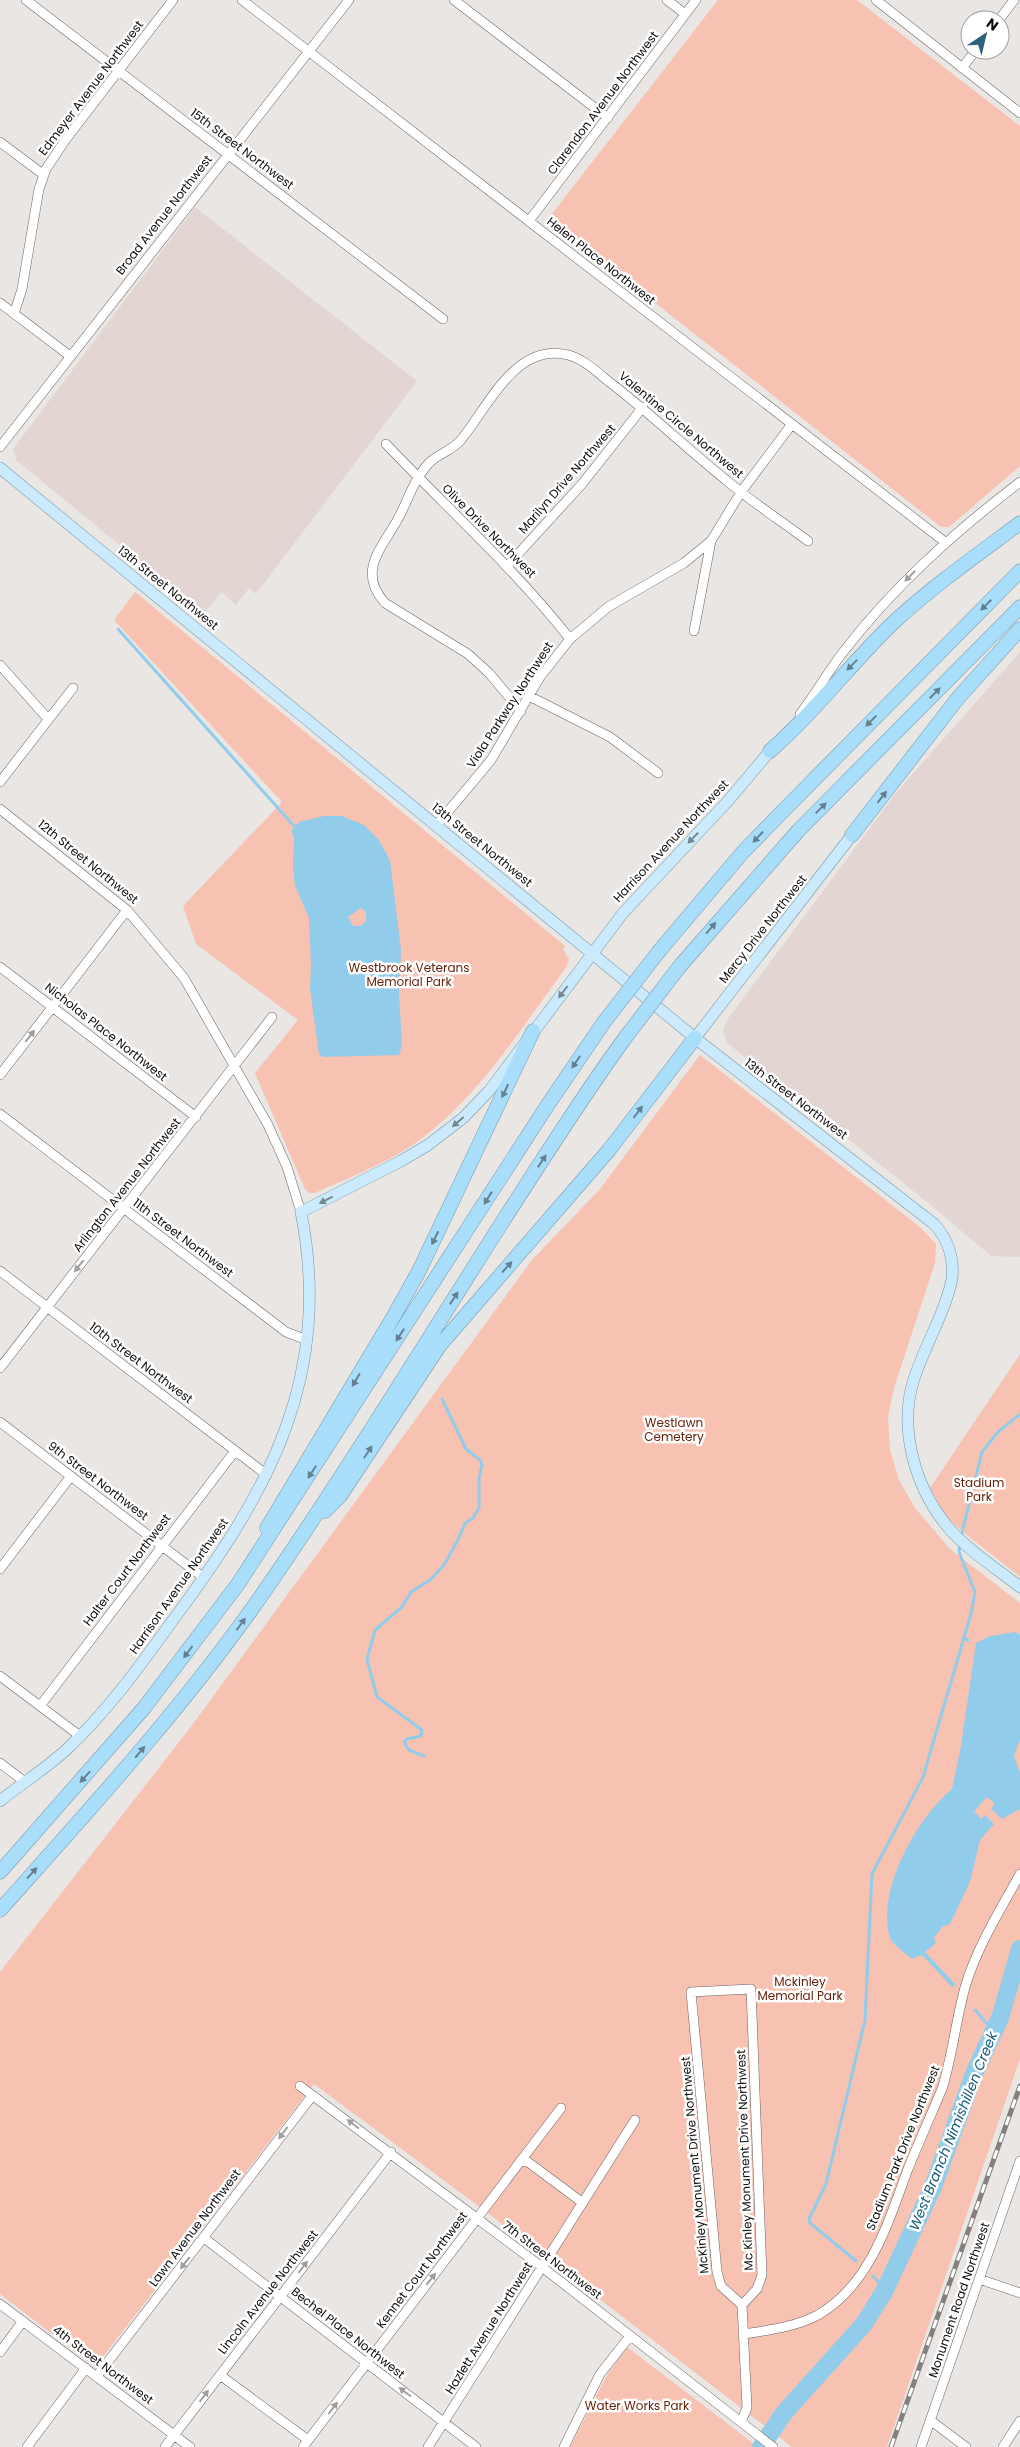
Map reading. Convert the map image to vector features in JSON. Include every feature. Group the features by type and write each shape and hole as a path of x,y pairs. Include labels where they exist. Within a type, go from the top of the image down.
{"highway":[{"path":"770,752 793,732 846,672 894,623 937,585 1020,523"},
{"path":"0,1872 144,1708 188,1653 238,1584 547,1106 604,1022 660,950 743,852 1020,571"},
{"path":"0,1910 129,1765 233,1635 305,1531 566,1123 625,1038 680,966 798,831 1020,607"},
{"path":"852,835 958,698 1020,629"},
{"path":"238,1584 277,1506 376,1346 419,1271 533,1031"},
{"path":"305,1531 340,1496 440,1345 609,1150 694,1038"}],"main road":[{"name":"13th Street Northwest","path":"0,468 593,953 694,1038 930,1219 946,1241 951,1257 952,1279 914,1380 910,1400 909,1428 913,1456 922,1484 933,1506 948,1527 1020,1587"},
{"name":"Harrison Avenue Northwest","path":"0,1802 53,1761 80,1736 134,1674 204,1578 245,1515 267,1476 290,1416 305,1362 308,1340 309,1266 301,1212 401,1161 446,1133 489,1091 533,1031 644,889 728,801 770,752"},
{"name":"Mercy Drive Northwest","path":"694,1038 852,835"}],"street":[{"name":"15th Street Northwest","path":"26,0 443,318"},
{"name":"Edmeyer Avenue Northwest","path":"14,314 22,289 36,204 44,175 66,139 173,0"},
{"name":"Helen Place Northwest","path":"242,0 945,542"},
{"name":"Broad Avenue Northwest","path":"0,447 349,0"},
{"path":"454,0 608,118"},
{"path":"667,0 686,14"},
{"name":"Clarendon Avenue Northwest","path":"529,221 696,0"},
{"path":"876,0 1020,113"},
{"path":"962,68 968,60"},
{"path":"0,142 44,175"},
{"path":"0,303 70,356"},
{"name":"Valentine Circle Northwest","path":"521,710 489,673 468,654 392,608 376,591 372,576 377,553 400,517 418,478 433,460 457,444 512,373 534,356 548,353 563,354 576,358 643,407 741,492 808,541"},
{"name":"Marilyn Drive Northwest","path":"508,565 582,484 643,407"},
{"path":"694,632 711,541 741,492 792,424"},
{"name":"Olive Drive Northwest","path":"386,444 418,478 508,565 570,639"},
{"name":"Harrison Avenue Northwest","path":"770,752 866,624 896,590 945,542 1020,482"},
{"name":"Viola Parkway Northwest","path":"436,826 491,760 553,659 570,639 608,607 684,563 711,541"},
{"path":"0,665 48,719"},
{"path":"0,782 73,688"},
{"path":"529,696 610,737 658,773"},
{"name":"12th Street Northwest","path":"0,809 127,910 184,978 268,1125 287,1167 301,1212"},
{"path":"0,1075 127,910"},
{"name":"Nicholas Place Northwest","path":"0,967 196,1117"},
{"name":"Arlington Avenue Northwest","path":"0,1368 236,1066 272,1017"},
{"name":"11th Street Northwest","path":"0,1114 286,1332 308,1340"},
{"name":"10th Street Northwest","path":"0,1271 267,1476"},
{"name":"9th Street Northwest","path":"0,1422 204,1578"},
{"name":"Halter Court Northwest","path":"40,1706 235,1451"},
{"path":"0,1569 71,1476"},
{"path":"0,1676 80,1736"},
{"path":"0,1763 25,1782"},
{"name":"Stadium Park Drive Northwest","path":"744,2334 792,2325 817,2315 841,2297 862,2273 883,2235 942,2088 948,2070 960,2004 972,1968 1020,1874"},
{"name":"Mc Kinley Monument Drive Northwest","path":"693,2012 691,1992 752,1989 762,2274 757,2289 742,2305"},
{"name":"McKinley Monument Drive Northwest","path":"693,2012 717,2272 721,2286 742,2305"},
{"path":"300,2086 314,2096"},
{"name":"7th Street Northwest","path":"314,2096 390,2152 774,2447"},
{"name":"Lawn Avenue Northwest","path":"97,2376 307,2102 314,2096"},
{"name":"Kennet Court Northwest","path":"306,2444 561,2108"},
{"name":"Hazlett Avenue Northwest","path":"428,2447 635,2120"},
{"name":"Lincoln Avenue Northwest","path":"165,2447 390,2152"},
{"path":"520,2161 528,2162 583,2203"},
{"name":"Monument Road Northwest","path":"920,2447 1020,2161"},
{"name":"Bechel Place Northwest","path":"204,2238 476,2447"},
{"path":"979,2278 1020,2293"},
{"name":"4th Street Northwest","path":"0,2304 190,2447"},
{"path":"742,2305 747,2408 744,2425"},
{"path":"0,2352 23,2321"},
{"path":"564,2447 600,2374 630,2336"},
{"path":"27,2447 86,2368"},
{"path":"220,2375 306,2444"},
{"path":"930,2420 966,2447"},
{"path":"1003,2447 1020,2421"}],"shaded area":[{"path":"195,207 417,381 256,594 249,588 236,605 221,592 204,614 16,460 13,449"},
{"path":"1020,652 1020,1257 991,1256 926,1201 727,1043 723,1032 727,1020 896,793"}],"green space":[{"path":"718,0 857,0 1020,126 1020,466 949,527 941,527 548,219"},
{"name":"Westbrook Veterans Memorial Park","path":"135,592 565,946 563,950 569,959 567,966 516,1037 461,1104 440,1124 417,1142 393,1157 315,1193 310,1193 305,1189 255,1073 298,1020 196,944 183,906 282,802 114,620"},
{"name":"Westlawn Cemetery","path":"700,1055 921,1228 936,1244 935,1263 894,1388 888,1417 890,1450 899,1480 915,1508 950,1549 1020,1603 1020,2059 887,2447 792,2447 481,2208 314,2084 95,2367 0,2294 0,1972 190,1728 532,1260 600,1189"},
{"name":"Stadium Park","path":"1020,1354 1020,1577 948,1520 930,1488"},
{"name":"Water Works Park","path":"627,2347 758,2447 570,2447 606,2377"}],"water":[{"path":"324,816 342,816 364,825 378,839 390,860 401,950 399,992 402,1045 399,1055 323,1057 319,1054 310,989 309,918 295,886 293,866 294,837 291,831 299,822","holes":["361,908 366,912 366,921 361,926 353,926 348,917"]},
{"path":"1015,1632 1020,1635 1020,1740 1014,1756 1020,1773 1020,1809 1002,1819 991,1809 995,1804 987,1797 974,1811 981,1819 985,1815 994,1824 980,1840 970,1882 950,1924 942,1927 934,1938 936,1943 925,1952 956,1985 952,1987 922,1955 912,1959 891,1940 887,1919 889,1899 902,1857 913,1837 938,1802 952,1789 961,1746 976,1643 990,1636"}],"waterway":[{"path":"118,629 295,827"},
{"path":"424,1756 409,1750 404,1742 407,1739 421,1736 422,1730 377,1697 367,1659 375,1630 402,1607 411,1592 430,1580 444,1565 465,1523 473,1518 479,1508 479,1478 482,1465 480,1460 466,1449 442,1399"},
{"path":"961,1537 982,1452 998,1432 1020,1414"},
{"path":"856,2261 810,2223 809,2219 826,2184 865,2020 872,1874 923,1777 971,1614 975,1592 959,1552 960,1543"},
{"path":"963,1638 968,1640"},
{"name":"West Branch Nimishillen Creek","path":"761,2447 784,2413 864,2324 885,2290 933,2187 974,2074 1000,2018 1020,1949"},
{"path":"975,2010 994,2031"},
{"path":"873,2276 885,2290"}],"railway":[{"path":"891,2447 1020,2086"}],"park label":[{"name":"Mckinley Memorial Park","path":"800,1989"}]}
